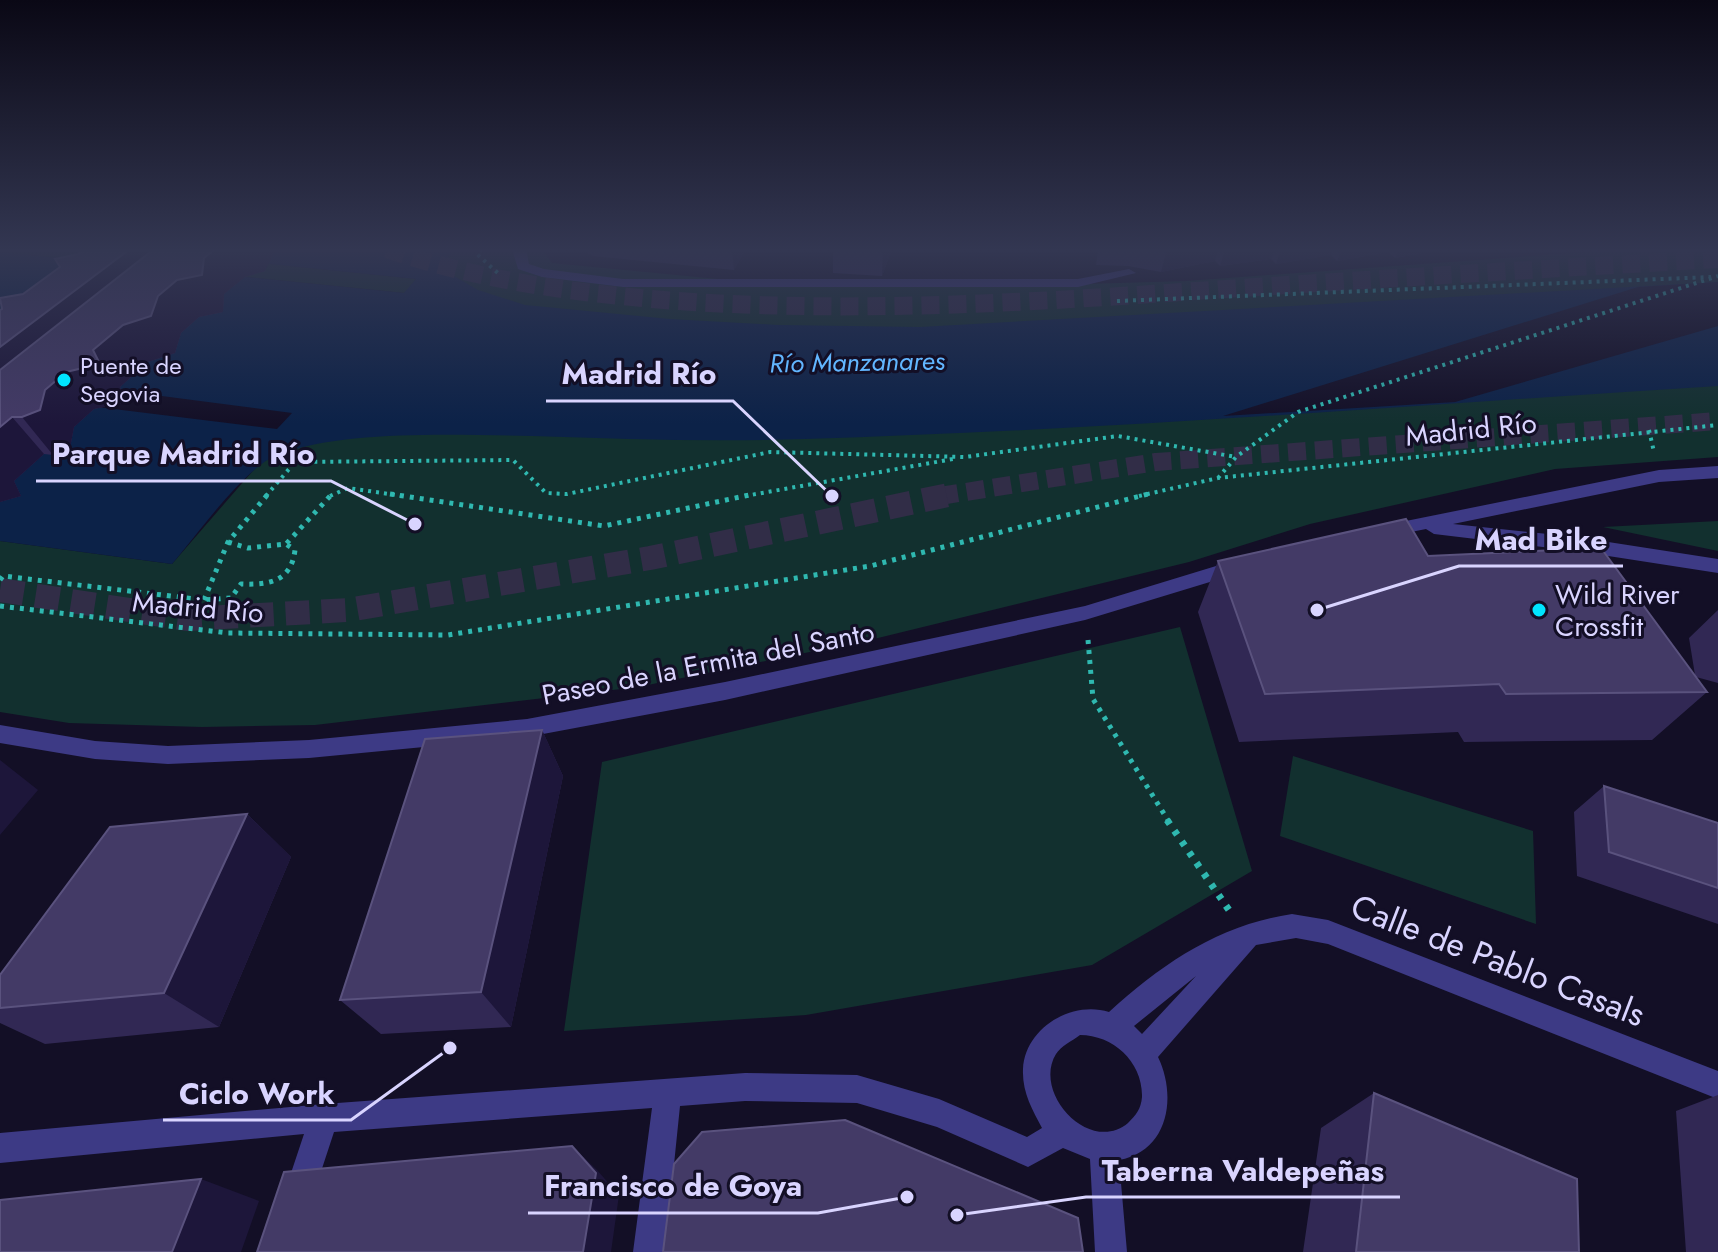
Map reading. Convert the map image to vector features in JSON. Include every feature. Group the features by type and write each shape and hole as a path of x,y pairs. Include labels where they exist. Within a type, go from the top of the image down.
{"street":[{"path":"1367,534 1659,476 1718,472"},
{"path":"1414,526 1576,544 1718,566"},
{"name":"Paseo de la Ermita del Santo","path":"0,734 95,750 168,755 309,749 527,728 725,691 1085,613 1261,559"},
{"name":"Calle de Pablo Casals","path":"1112,1027 1149,993 1213,949 1294,925 1328,932 1718,1085"},
{"path":"1143,1054 1249,936"},
{"path":"1085,1022 1112,1027 1143,1054 1153,1075 1155,1097 1152,1117 1140,1135 1123,1146 1104,1149 1083,1144 1063,1132 1049,1116 1039,1097 1036,1077 1039,1057 1046,1041 1059,1029 1085,1022"},
{"path":"0,1148 324,1118 745,1087 857,1089 939,1113 1028,1152 1063,1132"},
{"path":"649,1252 668,1091"},
{"path":"289,1224 324,1118"},
{"path":"1104,1149 1111,1252"}],"path":[{"path":"1218,478 1236,457 1298,412 1618,307"},
{"name":"Madrid Río","path":"0,606 228,633 448,635 870,566 1058,515 1218,478 1718,425"},
{"path":"286,544 332,494 348,488 604,526 779,489 965,457 1118,436 1236,457"},
{"path":"204,600 228,542 295,462 513,460 546,493 567,494 770,452 965,457"},
{"path":"0,580 3,576 204,600 231,598 241,584 263,585 282,579 295,565 295,550 286,544 248,548 228,542"},
{"path":"1085,613 1093,699 1194,863 1249,936"}],"green space":[{"path":"402,307 1718,307 1718,457 1555,469 1310,524 1189,562 878,638 638,687 315,725 202,727 69,723 0,712 0,541 172,564"},
{"path":"1718,521 1718,551 1603,527"},
{"path":"1180,627 1252,871 1092,965 806,1015 564,1031 602,762"},
{"path":"1293,756 1533,831 1536,924 1280,836"}],"water":[{"name":"Río Manzanares","path":"0,307 550,307 779,325 920,327 1267,307 1718,307 1718,386 919,435 668,440 403,435 335,441 304,447 264,462 236,488 172,564 0,541 0,395 277,429 292,413 0,375"}],"pier":[{"path":"1572,307 1718,307 1718,326 1455,402 1223,416"}],"building":[{"path":"2,307 52,307 0,347"},
{"path":"80,307 154,307 151,316 123,325 93,350 100,364 66,372 45,390 40,410 22,417 12,417 0,427 0,370"},
{"path":"1406,519 1428,556 1601,548 1707,692 1506,694 1499,684 1265,694 1218,561"},
{"path":"542,730 481,992 340,1000 425,739"},
{"path":"1604,786 1718,823 1718,888 1609,852"},
{"path":"247,814 164,993 0,1008 0,975 110,827"},
{"path":"1374,1093 1577,1179 1579,1252 1356,1252"},
{"path":"845,1120 1078,1218 1083,1252 663,1252 674,1164 702,1132"},
{"path":"572,1146 596,1173 583,1252 257,1252 284,1172"},
{"path":"201,1179 172,1252 0,1252 0,1200"}],"tunnel":[{"path":"940,496 1156,462 1718,421"},
{"path":"0,590 187,619 348,610 650,558 953,494"}],"place":[{"name":"Puente de Segovia","path":"64,380"},
{"name":"Madrid Río","path":"832,496"},
{"name":"Parque Madrid Río","path":"415,524"},
{"name":"Mad Bike","path":"1317,610"},
{"name":"Wild River Crossfit","path":"1539,610"},
{"name":"Ciclo Work","path":"450,1048"},
{"name":"Francisco de Goya","path":"907,1197"},
{"name":"Taberna Valdepeñas","path":"957,1215"}]}
